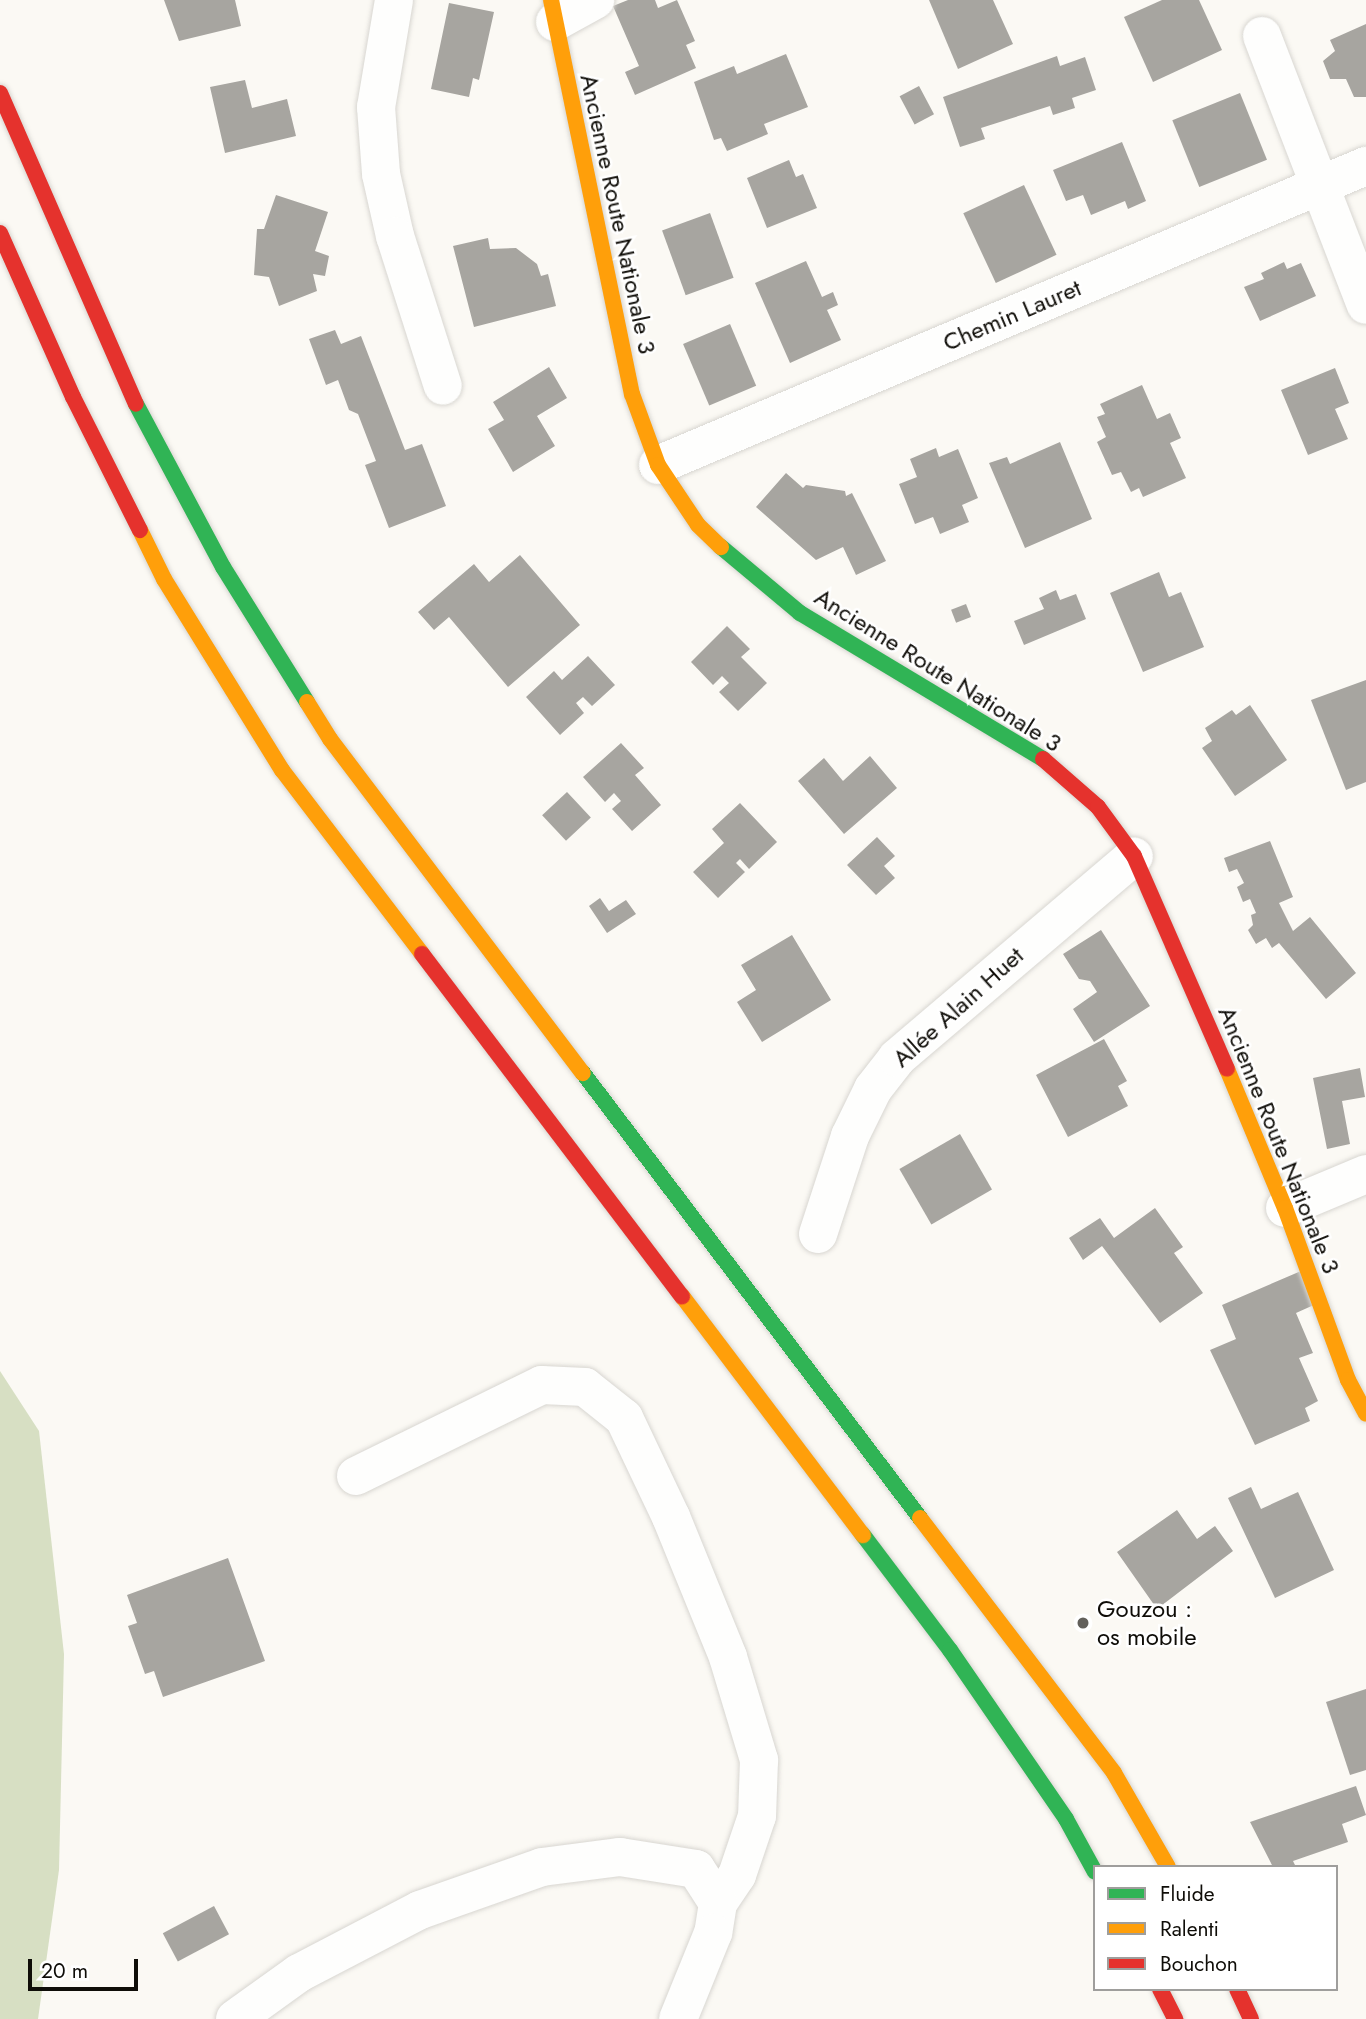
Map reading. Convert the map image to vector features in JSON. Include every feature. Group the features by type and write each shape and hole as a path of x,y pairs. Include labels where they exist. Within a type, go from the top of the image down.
{"main road":[{"name":"Ancienne Route Nationale 3","path":"553,11 632,394 658,465 698,525 747,573 800,613 1044,759 1098,807 1134,856 1164,917 1285,1208 1348,1380 1366,1414"},
{"path":"0,93 126,386 223,567 330,739 1114,1773 1167,1865"},
{"path":"0,233 72,397 164,579 282,770 950,1650 1066,1819 1093,1868"},
{"path":"1161,1991 1175,2019"},
{"path":"1238,1991 1251,2019"}],"street":[{"path":"394,0 376,107 381,174 396,236 443,386"},
{"path":"553,11 595,0"},
{"path":"1262,36 1366,305"},
{"name":"Chemin Lauret","path":"658,465 1366,166"},
{"name":"Allée Alain Huet","path":"818,1234 850,1136 873,1089 897,1058 1134,856"},
{"path":"1285,1208 1366,1174"},
{"path":"356,1476 542,1385 585,1387 624,1418 671,1517 728,1657 759,1760 757,1816 737,1875 718,1903 713,1933 678,2019"},
{"path":"234,2019 299,1973 420,1910 542,1867 620,1857 676,1862 696,1869 718,1903"}],"green space":[{"path":"0,1371 39,1431 64,1654 59,1870 38,2019 0,2019"}],"building":[{"path":"164,0 235,0 241,26 179,41"},
{"path":"628,0 655,0 658,8 677,0 695,41 686,45 696,68 635,95 625,72 639,66 613,6"},
{"path":"929,0 993,0 1013,44 958,69"},
{"path":"1162,0 1199,0 1222,50 1153,82 1124,17"},
{"path":"449,3 494,12 479,80 473,78 469,97 431,89"},
{"path":"1366,24 1366,97 1354,97 1346,79 1330,79 1323,61 1335,51 1330,40"},
{"path":"786,54 808,107 764,124 768,134 727,151 721,138 714,140 694,82 734,66 737,74"},
{"path":"1057,56 1060,66 1085,57 1096,90 1072,98 1075,108 1053,115 1050,106 981,128 985,139 960,147 943,97"},
{"path":"245,80 252,108 287,99 296,136 225,153 210,87"},
{"path":"919,86 934,114 915,125 900,96"},
{"path":"1240,93 1267,160 1199,187 1172,120"},
{"path":"1122,142 1146,201 1128,209 1125,201 1091,215 1083,195 1066,201 1053,170"},
{"path":"789,160 796,177 803,174 817,208 767,228 747,178"},
{"path":"1024,185 1057,255 996,283 963,213"},
{"path":"276,195 328,212 315,251 329,256 325,276 313,274 317,291 279,306 269,277 254,275 257,229 264,229"},
{"path":"710,213 734,278 686,295 662,230"},
{"path":"488,238 490,249 516,248 537,264 541,276 548,274 556,306 474,327 453,246"},
{"path":"806,261 822,297 833,292 838,305 827,310 841,340 790,363 755,283"},
{"path":"1284,262 1287,269 1301,263 1316,296 1260,321 1244,287 1264,279 1261,273"},
{"path":"730,324 756,386 709,406 683,344"},
{"path":"335,330 341,344 361,336 405,450 422,444 446,506 389,528 365,465 376,461 358,414 349,410 338,380 326,385 309,339"},
{"path":"549,367 567,398 537,416 555,446 513,472 488,429 504,420 493,402"},
{"path":"1335,368 1349,403 1335,409 1348,439 1308,455 1281,390"},
{"path":"1142,385 1157,419 1170,413 1181,438 1170,443 1186,478 1143,497 1139,488 1131,492 1121,472 1112,475 1097,442 1106,437 1097,417 1105,414 1100,404"},
{"path":"1060,442 1092,519 1025,548 989,463 1007,457 1010,464"},
{"path":"936,448 939,457 958,449 978,498 962,505 969,522 940,534 933,517 915,524 899,484 917,477 910,459"},
{"path":"786,473 803,488 806,485 845,491 846,496 852,493 886,561 856,575 843,547 816,560 756,507"},
{"path":"520,555 580,625 508,687 449,617 434,630 418,612 474,564 489,582"},
{"path":"1159,572 1169,597 1181,592 1204,647 1143,672 1110,593"},
{"path":"1056,590 1060,600 1076,594 1086,619 1024,645 1014,621 1044,609 1039,598"},
{"path":"966,604 971,617 956,623 951,610"},
{"path":"727,626 750,649 741,657 767,683 738,711 719,692 729,683 722,676 713,685 691,662"},
{"path":"588,656 615,685 592,706 583,697 576,703 584,713 560,735 526,697 554,671 562,680"},
{"path":"1366,680 1366,782 1346,790 1311,700"},
{"path":"1250,705 1287,760 1235,796 1202,748 1212,741 1205,728 1232,710 1236,715"},
{"path":"621,743 644,768 635,775 661,805 632,831 612,809 621,801 614,793 605,802 583,777"},
{"path":"870,756 897,788 844,834 798,781 824,758 843,781"},
{"path":"567,792 591,818 566,841 542,815"},
{"path":"740,803 777,842 749,869 740,859 736,863 745,872 718,898 693,872 724,843 712,829"},
{"path":"877,837 895,856 884,866 895,878 876,895 847,865"},
{"path":"1270,841 1293,897 1279,903 1293,931 1310,917 1356,973 1326,999 1279,943 1272,948 1266,938 1256,944 1248,930 1253,925 1251,915 1256,913 1250,899 1243,902 1237,887 1244,883 1237,869 1229,872 1224,858"},
{"path":"600,898 609,911 626,900 636,914 607,933 589,906"},
{"path":"1101,930 1150,1006 1094,1042 1073,1009 1097,992 1090,981 1079,979 1063,954"},
{"path":"792,935 831,1000 762,1042 737,1002 756,990 741,965"},
{"path":"1104,1039 1127,1081 1118,1086 1128,1106 1068,1137 1036,1075"},
{"path":"1360,1068 1365,1097 1342,1101 1350,1144 1327,1149 1313,1078"},
{"path":"960,1134 992,1189 931,1224 899,1169"},
{"path":"1155,1208 1183,1247 1174,1253 1203,1293 1160,1323 1102,1246 1083,1260 1069,1238 1100,1218 1114,1238"},
{"path":"1301,1271 1316,1304 1296,1313 1313,1353 1299,1358 1318,1401 1305,1408 1310,1421 1255,1445 1210,1350 1236,1339 1222,1305"},
{"path":"1251,1487 1261,1509 1298,1492 1334,1570 1275,1598 1228,1498"},
{"path":"1177,1510 1197,1539 1215,1526 1233,1551 1157,1609 1117,1552"},
{"path":"228,1558 265,1661 163,1697 154,1671 145,1674 128,1626 137,1623 127,1595"},
{"path":"1366,1689 1366,1770 1350,1775 1326,1702"},
{"path":"1356,1786 1366,1815 1342,1824 1348,1842 1293,1861 1295,1865 1272,1865 1250,1822"},
{"path":"214,1906 229,1934 178,1961 163,1933"}],"traffic: fast":[{"path":"136,404 223,567 307,702"},
{"path":"721,547 800,613 1043,759"},
{"path":"583,1073 920,1518"},
{"path":"863,1535 950,1650 1066,1819 1093,1868"}],"traffic: slow":[{"path":"551,0 632,394 658,465 698,525 721,547"},
{"path":"140,530 164,579 282,770 422,954"},
{"path":"307,702 330,739 583,1073"},
{"path":"1227,1069 1285,1208 1348,1380 1366,1414"},
{"path":"682,1296 863,1535"},
{"path":"920,1518 1114,1773 1167,1865"}],"traffic: jam":[{"path":"0,93 136,404"},
{"path":"0,233 73,397 140,530"},
{"path":"1043,759 1098,807 1134,856 1227,1069"},
{"path":"422,954 682,1296"},
{"path":"1161,1991 1175,2019"},
{"path":"1238,1991 1251,2019"}],"place":[{"name":"Gouzou : os mobile","path":"1083,1623"}]}
